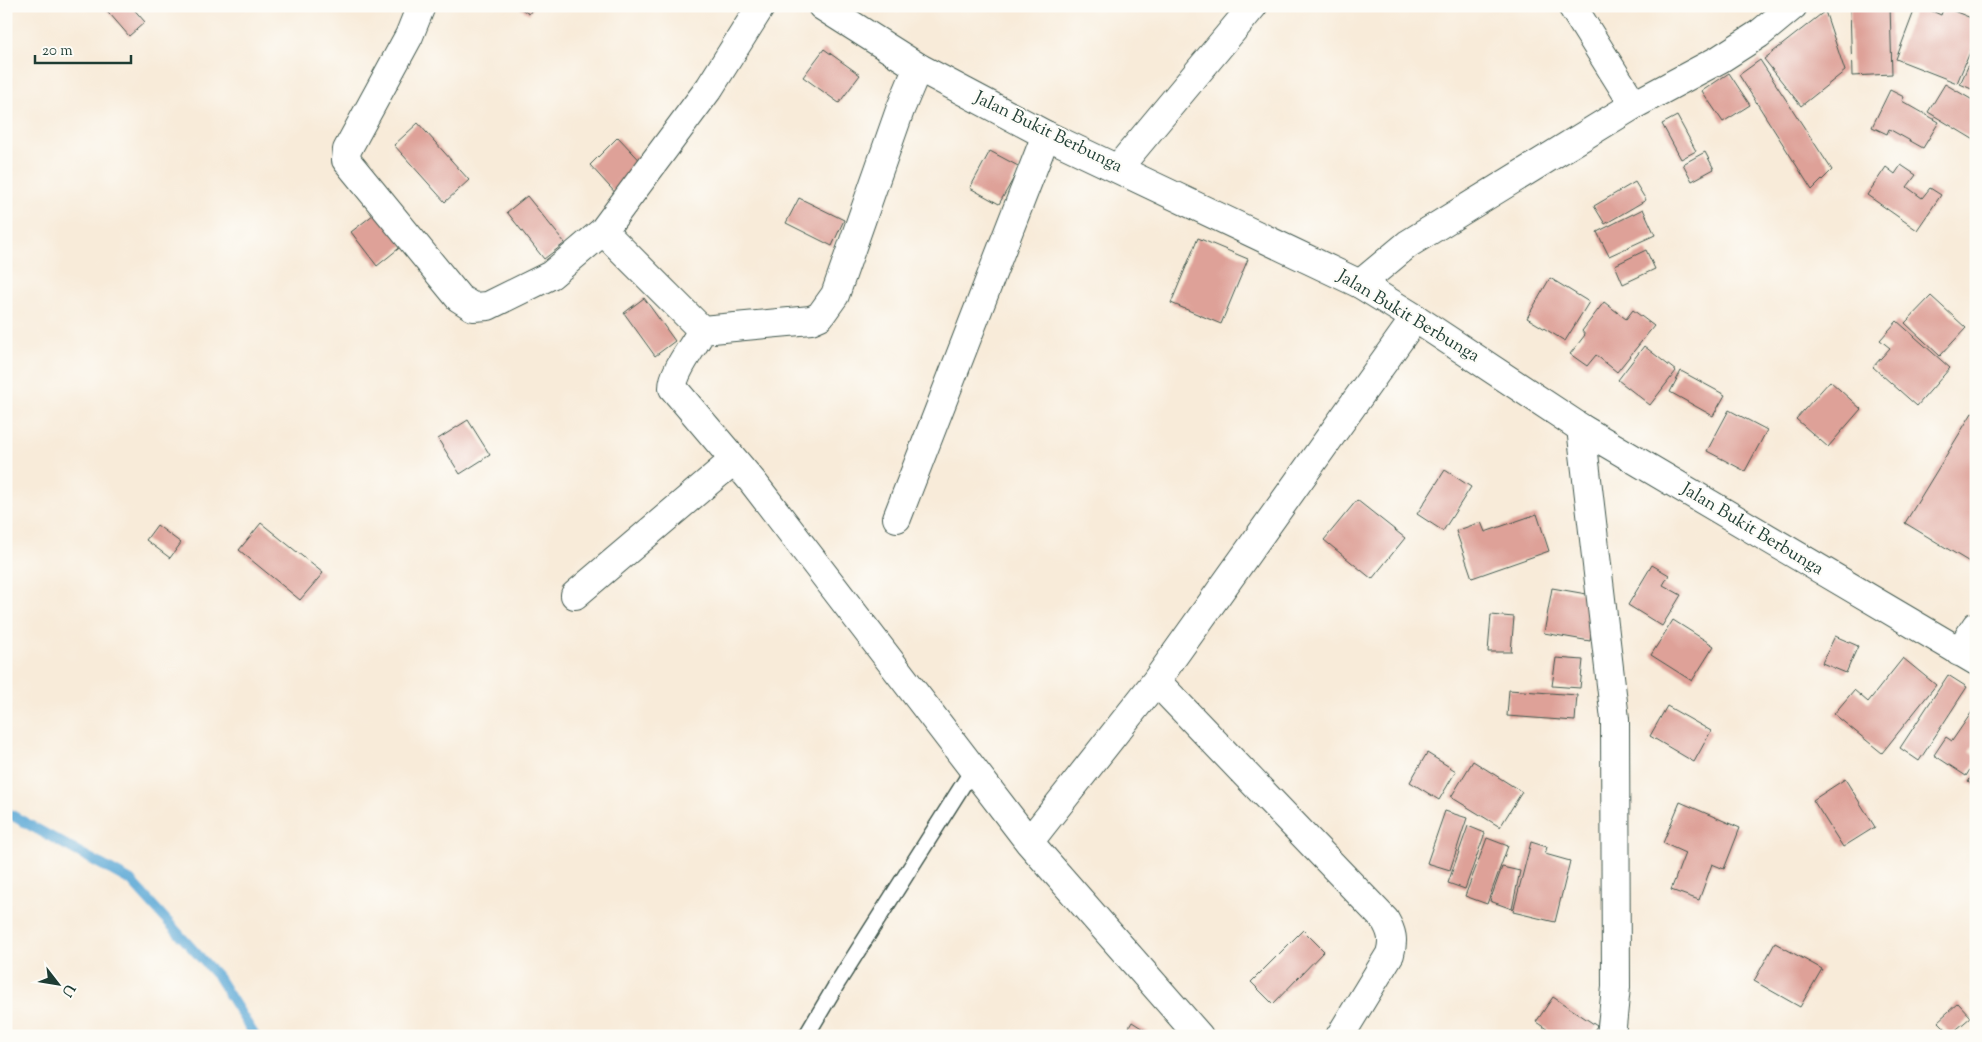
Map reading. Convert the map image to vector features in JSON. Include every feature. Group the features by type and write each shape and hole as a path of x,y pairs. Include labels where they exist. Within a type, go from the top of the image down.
{"street":[{"path":"421,6 409,36 347,150 346,160 459,298 473,308 488,306 551,275 603,230 710,87 761,6"},
{"name":"Jalan Bukit Berbunga","path":"822,6 918,68 1046,135 1360,284 1416,318 1581,428 1967,657"},
{"path":"1118,168 1252,6"},
{"path":"1572,6 1634,105"},
{"path":"1360,284 1408,244 1634,105 1720,59 1758,34 1792,6"},
{"path":"702,330 811,320 820,316 835,295 900,110 918,68"},
{"path":"897,518 1046,135"},
{"path":"603,230 702,330"},
{"path":"1030,842 1156,681 1416,318"},
{"path":"702,330 693,348 673,378 673,388 734,460 1030,842 1199,1036"},
{"path":"1581,428 1615,719 1616,986 1611,1036"},
{"path":"575,595 734,460"},
{"path":"1967,657 1976,626"},
{"path":"1156,681 1385,920 1392,932 1393,943 1390,954 1340,1036"}],"lane":[{"path":"806,1036 838,982 973,769"}],"building":[{"path":"103,6 131,6 145,22 129,36"},
{"path":"517,6 534,6 529,14"},
{"path":"1890,6 1892,74 1852,76 1850,7"},
{"path":"1916,6 1921,6 1941,15 1944,7 1976,20 1976,38 1957,83 1896,59"},
{"path":"1825,11 1845,71 1801,106 1764,59"},
{"path":"824,49 860,75 839,103 803,77"},
{"path":"1976,49 1976,91 1960,84"},
{"path":"1760,60 1832,170 1812,190 1739,75"},
{"path":"1729,73 1750,105 1723,122 1702,91"},
{"path":"1945,84 1976,102 1976,141 1928,112"},
{"path":"1890,90 1904,97 1902,101 1939,122 1923,148 1889,129 1887,134 1872,127"},
{"path":"1677,116 1696,151 1681,159 1662,124"},
{"path":"418,123 469,180 445,202 394,145"},
{"path":"618,137 648,169 619,197 590,165"},
{"path":"990,151 1020,167 999,204 970,188"},
{"path":"1705,152 1714,169 1692,181 1683,164"},
{"path":"1901,165 1916,175 1907,187 1922,198 1930,188 1941,195 1917,230 1867,195 1886,167 1895,174"},
{"path":"1635,182 1646,200 1605,224 1594,206"},
{"path":"527,196 565,243 544,259 507,212"},
{"path":"799,198 844,220 832,246 786,223"},
{"path":"1643,209 1655,235 1609,256 1597,232"},
{"path":"378,211 403,245 377,266 351,232"},
{"path":"1198,238 1248,259 1221,324 1171,303"},
{"path":"1646,250 1655,269 1623,284 1615,265"},
{"path":"1550,278 1589,302 1565,341 1527,318"},
{"path":"1931,296 1966,328 1940,356 1905,323"},
{"path":"644,298 675,341 655,356 624,313"},
{"path":"1604,302 1626,319 1633,310 1654,326 1617,372 1596,355 1587,366 1570,354 1585,335 1582,331"},
{"path":"1897,321 1950,368 1917,406 1873,367 1890,348 1880,340"},
{"path":"1644,346 1676,371 1650,405 1618,380"},
{"path":"1681,371 1725,395 1713,416 1670,392"},
{"path":"1830,381 1861,409 1828,447 1796,419"},
{"path":"1729,410 1767,430 1745,471 1707,451"},
{"path":"1972,413 1976,415 1976,566 1905,523"},
{"path":"468,420 490,455 460,474 438,439"},
{"path":"1445,470 1471,487 1443,531 1417,514"},
{"path":"1357,500 1405,538 1372,579 1324,540"},
{"path":"1537,514 1549,551 1472,578 1456,531 1481,522 1485,532"},
{"path":"261,523 323,573 300,600 239,550"},
{"path":"157,525 181,543 170,558 146,540"},
{"path":"1652,565 1669,575 1663,585 1681,595 1662,626 1628,605"},
{"path":"1552,588 1598,596 1590,641 1544,633"},
{"path":"1491,615 1514,617 1511,652 1488,652"},
{"path":"1673,620 1714,646 1692,681 1651,655"},
{"path":"1835,636 1858,646 1846,673 1822,663"},
{"path":"1556,658 1583,660 1580,688 1552,686"},
{"path":"1903,658 1936,685 1882,753 1834,714 1854,690 1868,702"},
{"path":"1948,675 1967,687 1919,761 1900,748"},
{"path":"1509,690 1577,695 1575,721 1507,716"},
{"path":"1667,706 1711,731 1694,762 1650,736"},
{"path":"1976,706 1976,742 1969,752 1976,756 1976,760 1966,776 1934,755 1946,737 1952,741"},
{"path":"1427,753 1456,771 1439,800 1410,782"},
{"path":"1473,761 1522,792 1500,827 1451,797"},
{"path":"1976,770 1976,787 1968,782"},
{"path":"1845,779 1875,827 1843,847 1813,800"},
{"path":"1680,802 1740,828 1724,869 1712,864 1699,900 1671,890 1685,853 1663,843"},
{"path":"1445,811 1467,818 1450,870 1427,863"},
{"path":"1468,826 1485,833 1465,889 1448,883"},
{"path":"1487,838 1508,846 1487,904 1465,896"},
{"path":"1531,842 1547,847 1545,854 1570,861 1555,922 1513,912"},
{"path":"1502,867 1520,871 1512,909 1490,901"},
{"path":"1303,930 1324,951 1273,1004 1251,982"},
{"path":"1775,943 1822,969 1800,1007 1754,981"},
{"path":"1553,997 1597,1026 1590,1036 1557,1036 1536,1022"},
{"path":"1958,1003 1971,1017 1951,1034 1938,1021"},
{"path":"1132,1022 1154,1036 1124,1036"}],"waterway":[{"path":"6,812 131,881 218,977 255,1036"}]}
